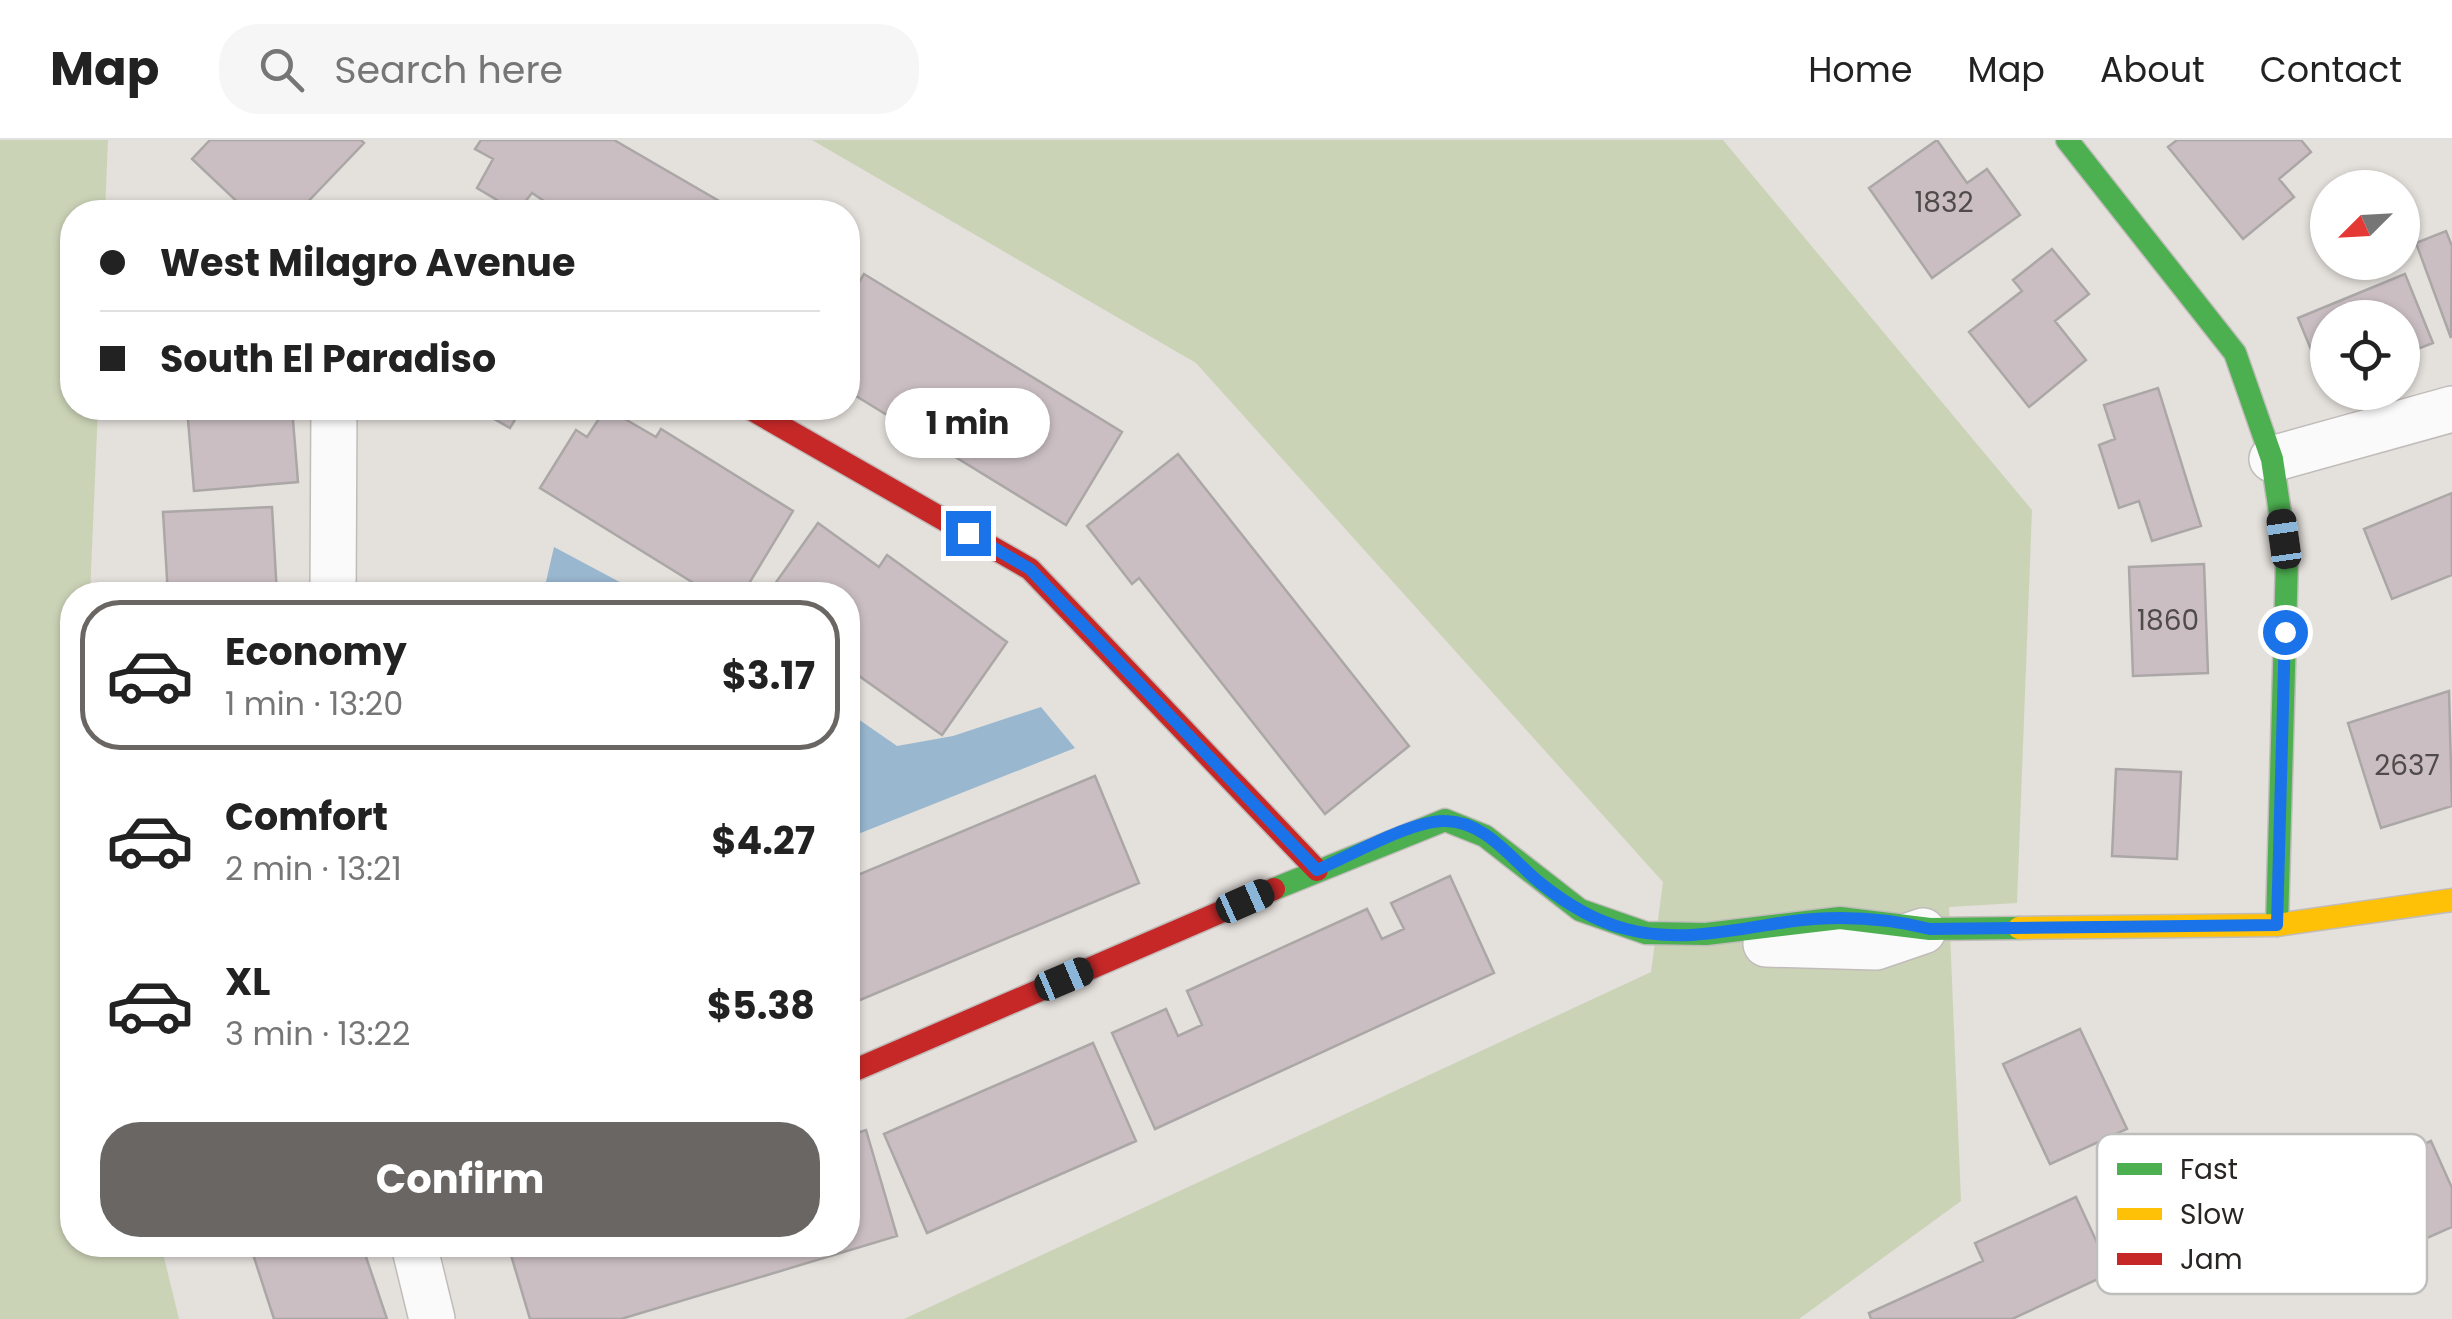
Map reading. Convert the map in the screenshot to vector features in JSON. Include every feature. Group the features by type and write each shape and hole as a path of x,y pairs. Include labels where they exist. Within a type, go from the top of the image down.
{"street":[{"path":"2067,140 2235,353 2272,459 2286,559 2277,925"},
{"path":"2272,459 2452,410"},
{"path":"333,582 334,420"},
{"path":"770,420 1030,569 1317,870"},
{"path":"860,1068 1317,870 1429,823 1445,820 1466,824 1496,842 1539,882 1582,913 1627,930 1738,933 1775,948 1876,947 1930,929 2277,925 2452,900"},
{"path":"417,1257 432,1319"}],"green space":[{"path":"0,140 108,140 106,200 60,200 60,420 97,420 91,582 60,582 60,1257 164,1257 179,1319 0,1319"},
{"path":"812,140 1723,140 2032,510 2017,903 1949,907 1961,1201 1799,1319 904,1319 1651,972 1663,882 1196,363"}],"water":[{"path":"554,547 620,582 546,582"},
{"path":"1041,707 1075,748 860,833 860,720 897,746 953,736"}],"building":[{"path":"210,140 364,143 309,200 235,200 192,159"},
{"path":"481,140 614,140 717,200 542,200 532,193 526,200 497,200 477,188 493,159 475,149"},
{"path":"1937,140 1967,183 1987,169 2020,215 1932,278 1869,188"},
{"path":"2177,140 2301,140 2311,152 2279,179 2294,197 2243,239 2168,147"},
{"path":"2446,231 2452,246 2451,338 2420,254 2420,241"},
{"path":"2052,249 2089,294 2055,321 2086,360 2029,407 1969,332 2022,291 2013,280"},
{"path":"864,274 1122,432 1066,525 860,398 860,280"},
{"path":"2390,280 2407,280 2416,300 2342,300"},
{"path":"2420,311 2433,343 2420,348"},
{"path":"2310,313 2310,347 2298,318"},
{"path":"2158,388 2201,526 2152,541 2139,501 2119,508 2099,445 2115,439 2104,405"},
{"path":"188,420 293,420 298,482 194,491"},
{"path":"496,420 515,420 510,428"},
{"path":"598,420 627,420 656,437 661,429 793,511 750,582 692,582 540,488 576,430 587,437"},
{"path":"1178,454 1409,746 1325,814 1139,578 1132,584 1087,526"},
{"path":"2452,493 2452,575 2392,599 2364,529"},
{"path":"272,507 276,582 167,582 163,512"},
{"path":"818,523 879,567 887,555 1007,642 942,735 860,677 860,582 776,582"},
{"path":"2204,564 2208,673 2133,676 2129,567"},
{"path":"2449,691 2452,806 2381,828 2348,723"},
{"path":"2116,769 2181,772 2177,859 2112,856"},
{"path":"1095,776 1139,883 860,1000 860,874"},
{"path":"1450,876 1494,973 1155,1129 1112,1033 1166,1009 1178,1036 1202,1025 1187,991 1367,909 1382,939 1404,929 1391,903"},
{"path":"2080,1029 2127,1129 2116,1134 2097,1134 2097,1143 2050,1164 2003,1064"},
{"path":"1093,1043 1136,1141 927,1233 884,1134"},
{"path":"866,1130 897,1236 860,1247 860,1132"},
{"path":"2431,1141 2452,1188 2452,1227 2427,1238 2427,1143"},
{"path":"2076,1197 2097,1243 2097,1280 2012,1319 1871,1319 1869,1313 1983,1261 1975,1243"},
{"path":"254,1257 366,1257 387,1319 274,1319"},
{"path":"512,1257 827,1257 621,1319 530,1319"}],"traffic: fast":[{"path":"2067,140 2235,353 2272,459 2287,559 2277,925"},
{"path":"1274,889 1445,820 1485,836 1580,910 1646,933 1706,934 1840,918 1930,929 2019,928"}],"traffic: slow":[{"path":"2019,928 2277,925 2452,900"}],"traffic: jam":[{"path":"770,420 1030,569 1317,870"},
{"path":"860,1068 1274,889"}],"route":[{"path":"968,533 1030,569 1317,870 1429,823 1445,820 1466,824 1496,842 1539,882 1582,913 1627,930 1663,933 1738,933 1785,922 1881,918 1930,929 2277,925 2285,632"}]}
